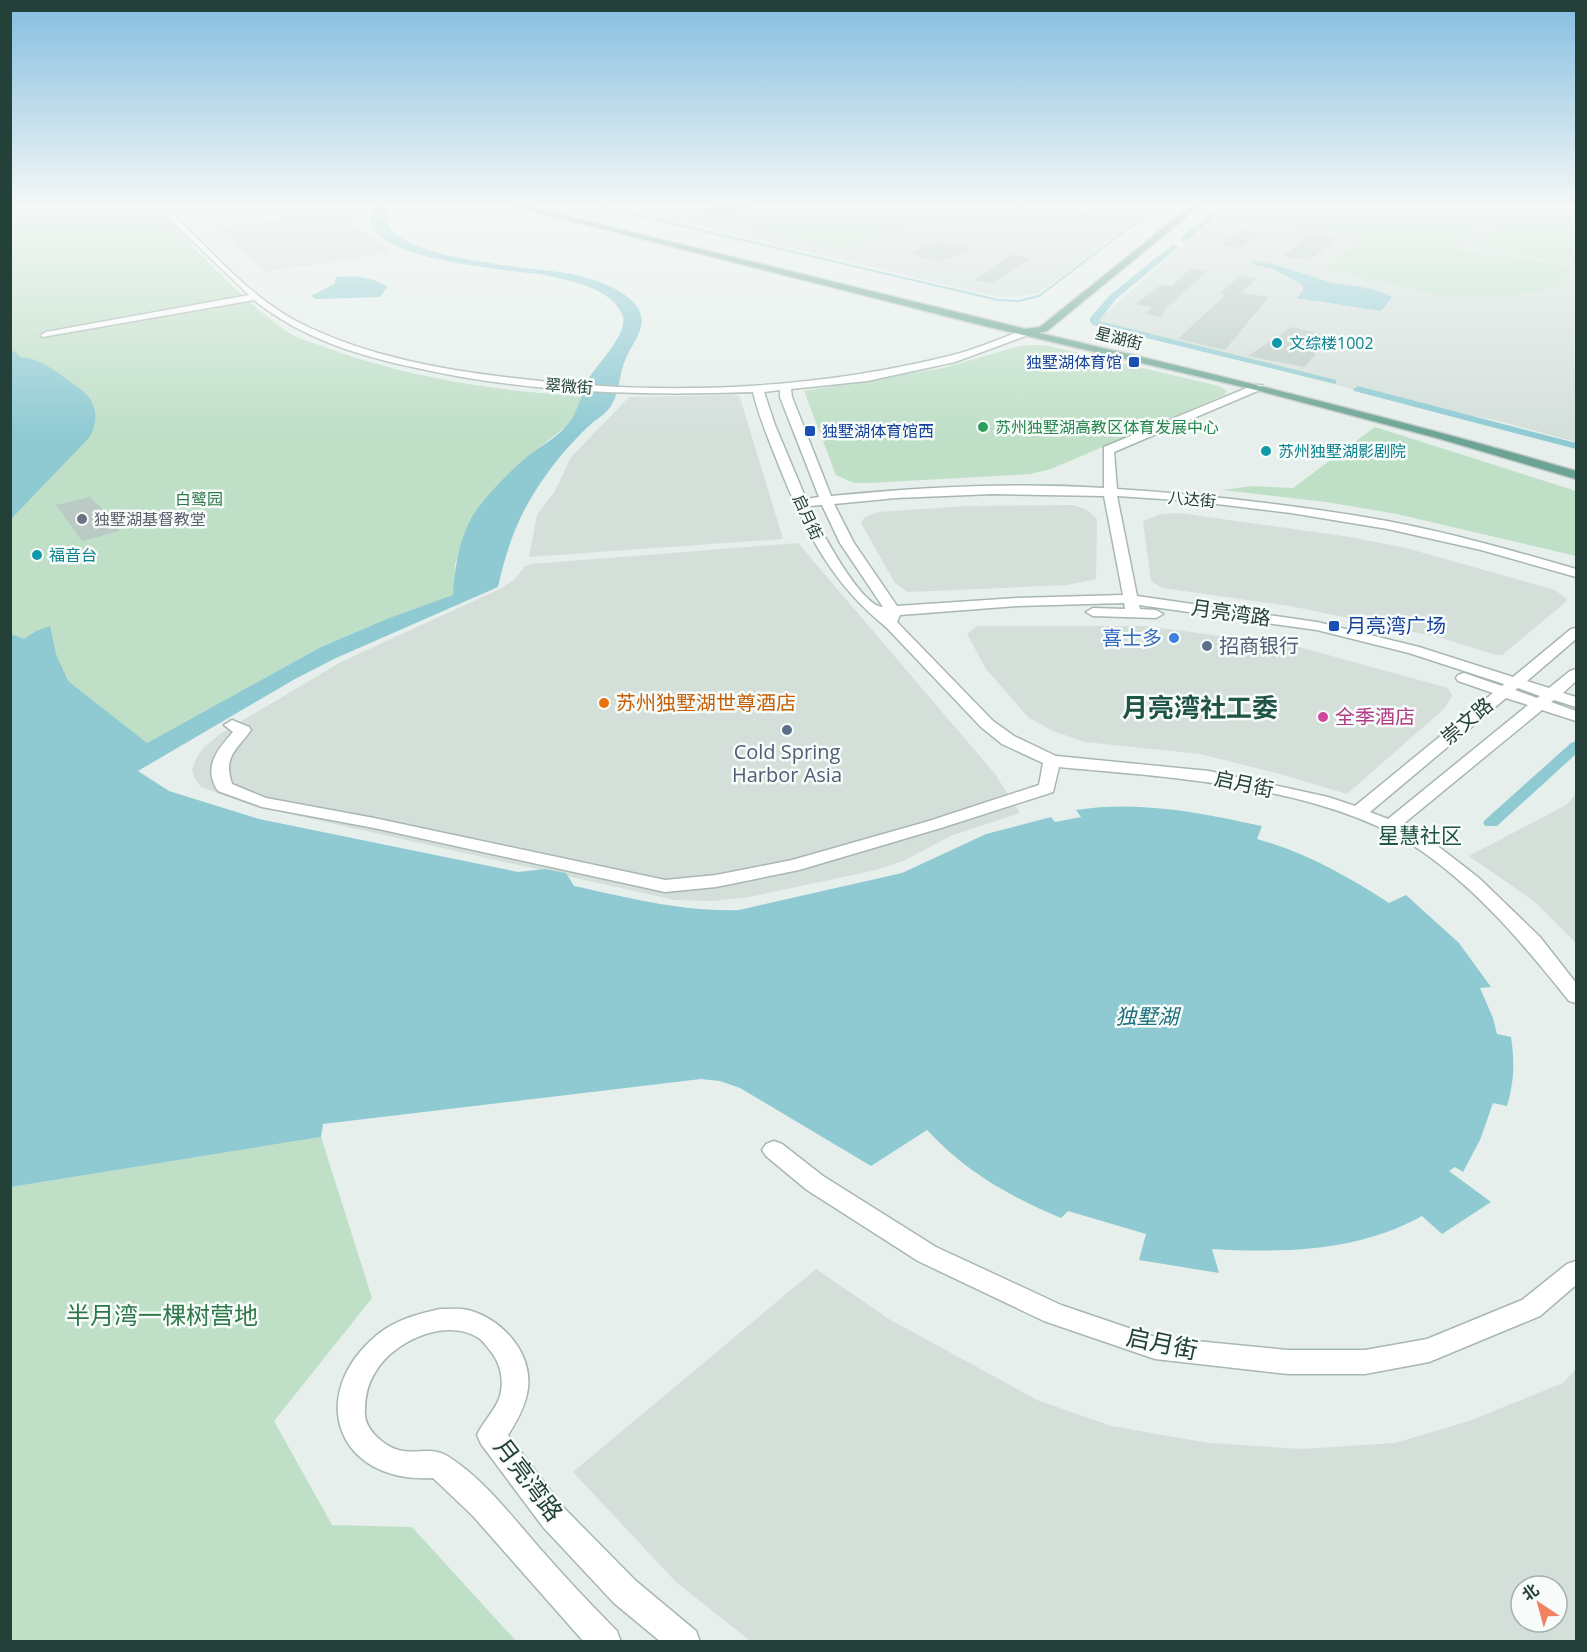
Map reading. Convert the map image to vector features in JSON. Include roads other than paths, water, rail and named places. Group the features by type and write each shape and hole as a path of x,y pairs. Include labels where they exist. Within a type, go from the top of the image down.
{"main road":[{"name":"星湖街","path":"842,282 1331,396 1576,463"},
{"name":"星湖街","path":"851,282 1034,327 1441,435 1576,475"},
{"path":"1079,286 1084,282"},
{"path":"1034,327 1094,282"}],"street":[{"name":"翠微街","path":"240,282 276,314 304,330 377,356 475,376 627,390 785,387 859,379 918,368 976,353 1034,327"},
{"path":"46,334 256,297"},
{"name":"启月街","path":"785,387 786,397 828,504 847,543 892,617 987,724 1008,741 1052,761 1209,776 1328,801 1359,812 1429,848 1472,882 1533,942 1576,996"},
{"path":"1132,605 1111,498 1108,450 1258,387"},
{"name":"启月街","path":"758,388 801,507 841,577 873,612"},
{"name":"八达街","path":"801,507 828,504 1048,498 1111,498 1264,506 1344,518 1479,546 1576,573"},
{"name":"八达街","path":"1111,498 1338,525 1406,538 1576,585"},
{"name":"月亮湾路","path":"873,612 892,617 1025,613 1132,605 1321,639 1410,660 1548,698 1576,702"},
{"name":"崇文路","path":"1359,812 1576,632"},
{"name":"崇文路","path":"1390,826 1576,674"},
{"name":"月亮湾路","path":"1548,698 1576,716"},
{"path":"232,725 243,730 219,759 218,769 224,787 262,802 374,823 665,886 704,885 801,865 963,817 1047,788 1052,761"},
{"name":"启月街","path":"774,1150 815,1183 927,1254 1053,1313 1155,1348 1288,1362 1375,1360 1429,1350 1531,1308 1576,1271"},
{"name":"月亮湾路","path":"606,1641 550,1583 484,1504 464,1485 438,1465 405,1467 374,1455 352,1429 350,1394 359,1370 384,1342 419,1324 457,1320 478,1325 501,1340 515,1368 514,1395 507,1415 491,1435 553,1517 625,1592 685,1641"}],"water":[{"path":"335,282 379,282 388,286 380,297 316,299 311,296"},
{"name":"独墅湖","path":"574,282 598,282 617,290 638,308 642,323 624,364 611,406 566,450 537,488 525,509 507,553 498,587 336,658 295,679 138,771 169,791 259,819 518,872 545,869 566,873 574,886 697,909 739,910 902,873 986,834 1051,817 1055,822 1081,817 1076,810 1123,806 1170,809 1262,826 1257,839 1275,844 1325,866 1389,903 1406,895 1459,943 1491,987 1480,988 1497,1034 1511,1037 1513,1072 1507,1106 1493,1103 1480,1140 1463,1172 1455,1167 1449,1171 1491,1202 1442,1234 1422,1216 1372,1237 1320,1248 1266,1251 1212,1249 1219,1273 1139,1260 1146,1234 1068,1211 1061,1218 1042,1210 989,1182 957,1158 927,1130 871,1166 740,1088 720,1081 701,1079 323,1124 321,1137 11,1187 11,634 24,639 50,626 56,654 68,681 147,743 321,647 389,618 453,595 459,552 465,531 475,512 513,469 567,425 577,409 588,380 622,330 622,314 614,302"},
{"path":"1298,282 1330,282 1371,289 1392,297 1381,311 1297,298 1303,291 1303,285"},
{"path":"15,351 21,358 36,360 53,370 84,392 92,403 95,421 88,439 11,519 10,353"}],"waterway":[{"path":"922,282 998,300 1018,301 1039,296 1057,282"},
{"path":"1131,282 1113,297 1093,320 1096,323 1332,382"},
{"path":"1358,389 1576,446"},
{"path":"1491,823 1576,746"}],"place":[{"name":"文综楼1002","path":"1277,343"},
{"name":"独墅湖体育馆","path":"1134,362"},
{"name":"苏州独墅湖高教区体育发展中心","path":"983,427"},
{"name":"独墅湖体育馆西","path":"810,431"},
{"name":"苏州独墅湖影剧院","path":"1266,451"},
{"name":"独墅湖基督教堂","path":"82,519"},
{"name":"福音台","path":"37,555"},
{"name":"月亮湾广场","path":"1334,626"},
{"name":"喜士多","path":"1174,638"},
{"name":"招商银行","path":"1207,646"},
{"name":"苏州独墅湖世尊酒店","path":"604,703"},
{"name":"全季酒店","path":"1323,717"},
{"name":"Cold Spring Harbor Asia","path":"787,730"}],"district":[{"name":"月亮湾社工委","path":"1200,708"},
{"name":"星慧社区","path":"1420,836"}],"park label":[{"name":"白鹭园","path":"199,499"},
{"name":"半月湾一棵树营地","path":"162,1316"}]}
